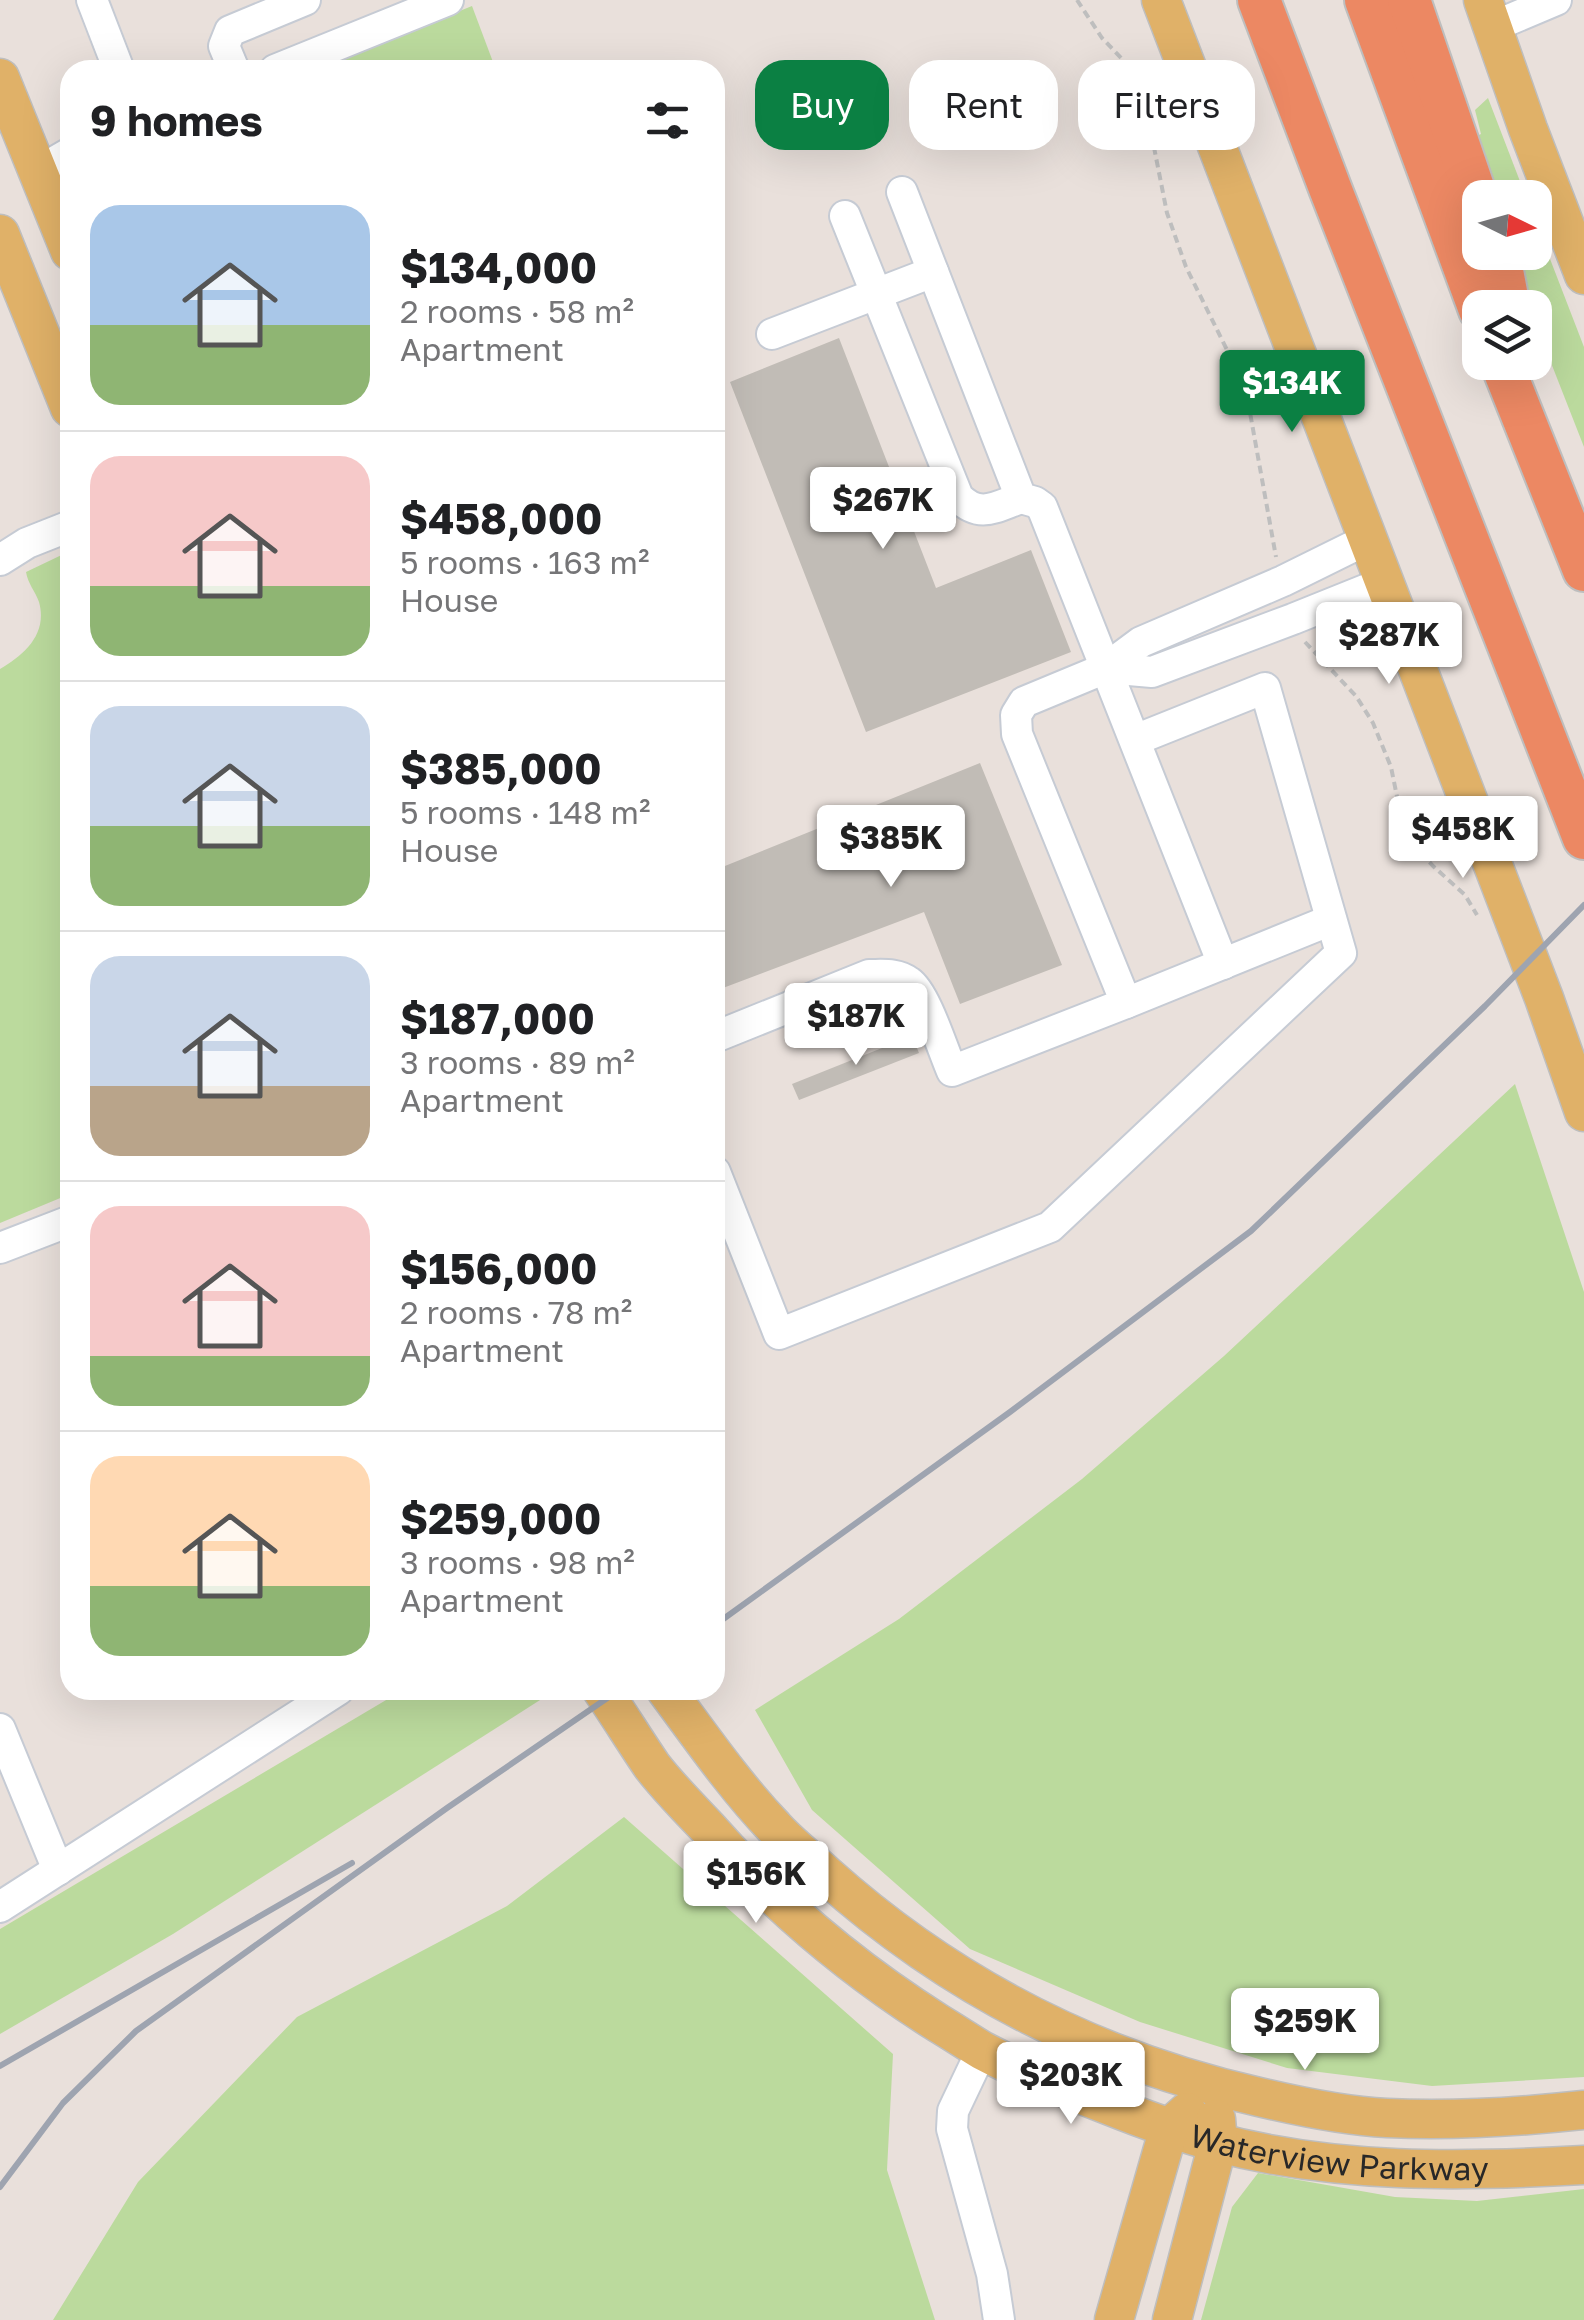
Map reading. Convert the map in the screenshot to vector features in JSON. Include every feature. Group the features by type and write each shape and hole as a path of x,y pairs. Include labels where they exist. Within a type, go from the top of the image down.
{"highway":[{"path":"1232,0 1252,52 1290,84"},
{"path":"1259,0 1584,838"},
{"path":"1366,0 1473,290"},
{"path":"1408,0 1470,180"},
{"path":"1509,380 1584,570"},
{"path":"1521,380 1531,436"}],"main road":[{"path":"1161,0 1544,998 1584,1112"},
{"path":"1487,13 1584,275"},
{"path":"0,78 54,162 60,195"},
{"path":"0,234 60,383"},
{"name":"Waterview Parkway","path":"609,1700 653,1767 726,1850 787,1909 843,1958 982,2050 1067,2090 1169,2128 1218,2143 1286,2156 1430,2170 1584,2165"},
{"name":"Waterview Parkway","path":"673,1700 732,1780 777,1831 844,1890 900,1937 966,1982 1051,2026 1215,2087 1314,2110 1385,2118 1528,2116 1584,2110"},
{"path":"1114,2320 1169,2128 1215,2087"},
{"path":"1172,2320 1218,2143 1215,2087"}],"street":[{"path":"92,0 116,60"},
{"path":"230,60 224,46 230,32 305,0"},
{"path":"294,60 399,9 448,0"},
{"path":"1487,13 1556,0"},
{"path":"902,192 1021,498"},
{"path":"845,216 958,496 969,508 986,510 1021,498 1042,508 1223,964"},
{"path":"772,334 933,272"},
{"path":"0,558 60,530"},
{"path":"1126,1003 1017,734 1016,715 1024,702 1106,668 1141,642 1283,582 1368,539"},
{"path":"1106,668 1152,672 1384,582"},
{"path":"725,1197 779,1334 1050,1228 1341,954 1265,688 1135,740"},
{"path":"725,1033 869,976 892,974 910,982 920,994 952,1072 1331,920"},
{"path":"0,1248 60,1224"},
{"path":"0,1908 322,1700"},
{"path":"0,1729 58,1870"},
{"path":"982,2050 952,2111 952,2129 992,2274 999,2320"}],"path":[{"path":"1077,0 1140,88 1167,213 1186,266 1250,406 1270,532 1283,582"},
{"path":"1294,619 1304,641 1356,696 1373,724 1392,767 1405,836 1465,895 1476,915"}],"green space":[{"path":"472,6 492,60 338,60"},
{"path":"1488,98 1519,180 1482,180 1463,125 1472,119 1481,134 1475,110"},
{"path":"1552,264 1584,347 1584,447 1552,365 1552,290 1523,290 1515,270 1552,270"},
{"path":"60,556 60,1198 0,1223 0,669 25,650 40,624 39,602 26,572"},
{"path":"1515,1084 1584,1292 1584,2077 1432,2086 1287,2068 1140,2022 970,1949 812,1810 755,1710 899,1619 1082,1479 1224,1356"},
{"path":"386,1700 540,1700 173,1934 0,2034 0,1929"},
{"path":"624,1817 893,2054 887,2170 935,2320 53,2320 138,2182 297,2017 507,1906"},
{"path":"1258,2173 1395,2197 1477,2201 1584,2189 1584,2320 1201,2320 1232,2207"}],"building":[{"path":"839,338 936,588 1031,550 1071,652 866,732 730,382"},
{"path":"980,763 1062,965 960,1004 924,912 725,987 725,866"},
{"path":"912,1036 919,1053 799,1100 792,1084"}],"railway":[{"path":"725,1618 1010,1412 1251,1231 1584,905"},
{"path":"0,2187 63,2103 136,2031 604,1700"},
{"path":"0,2066 352,1863"}]}
